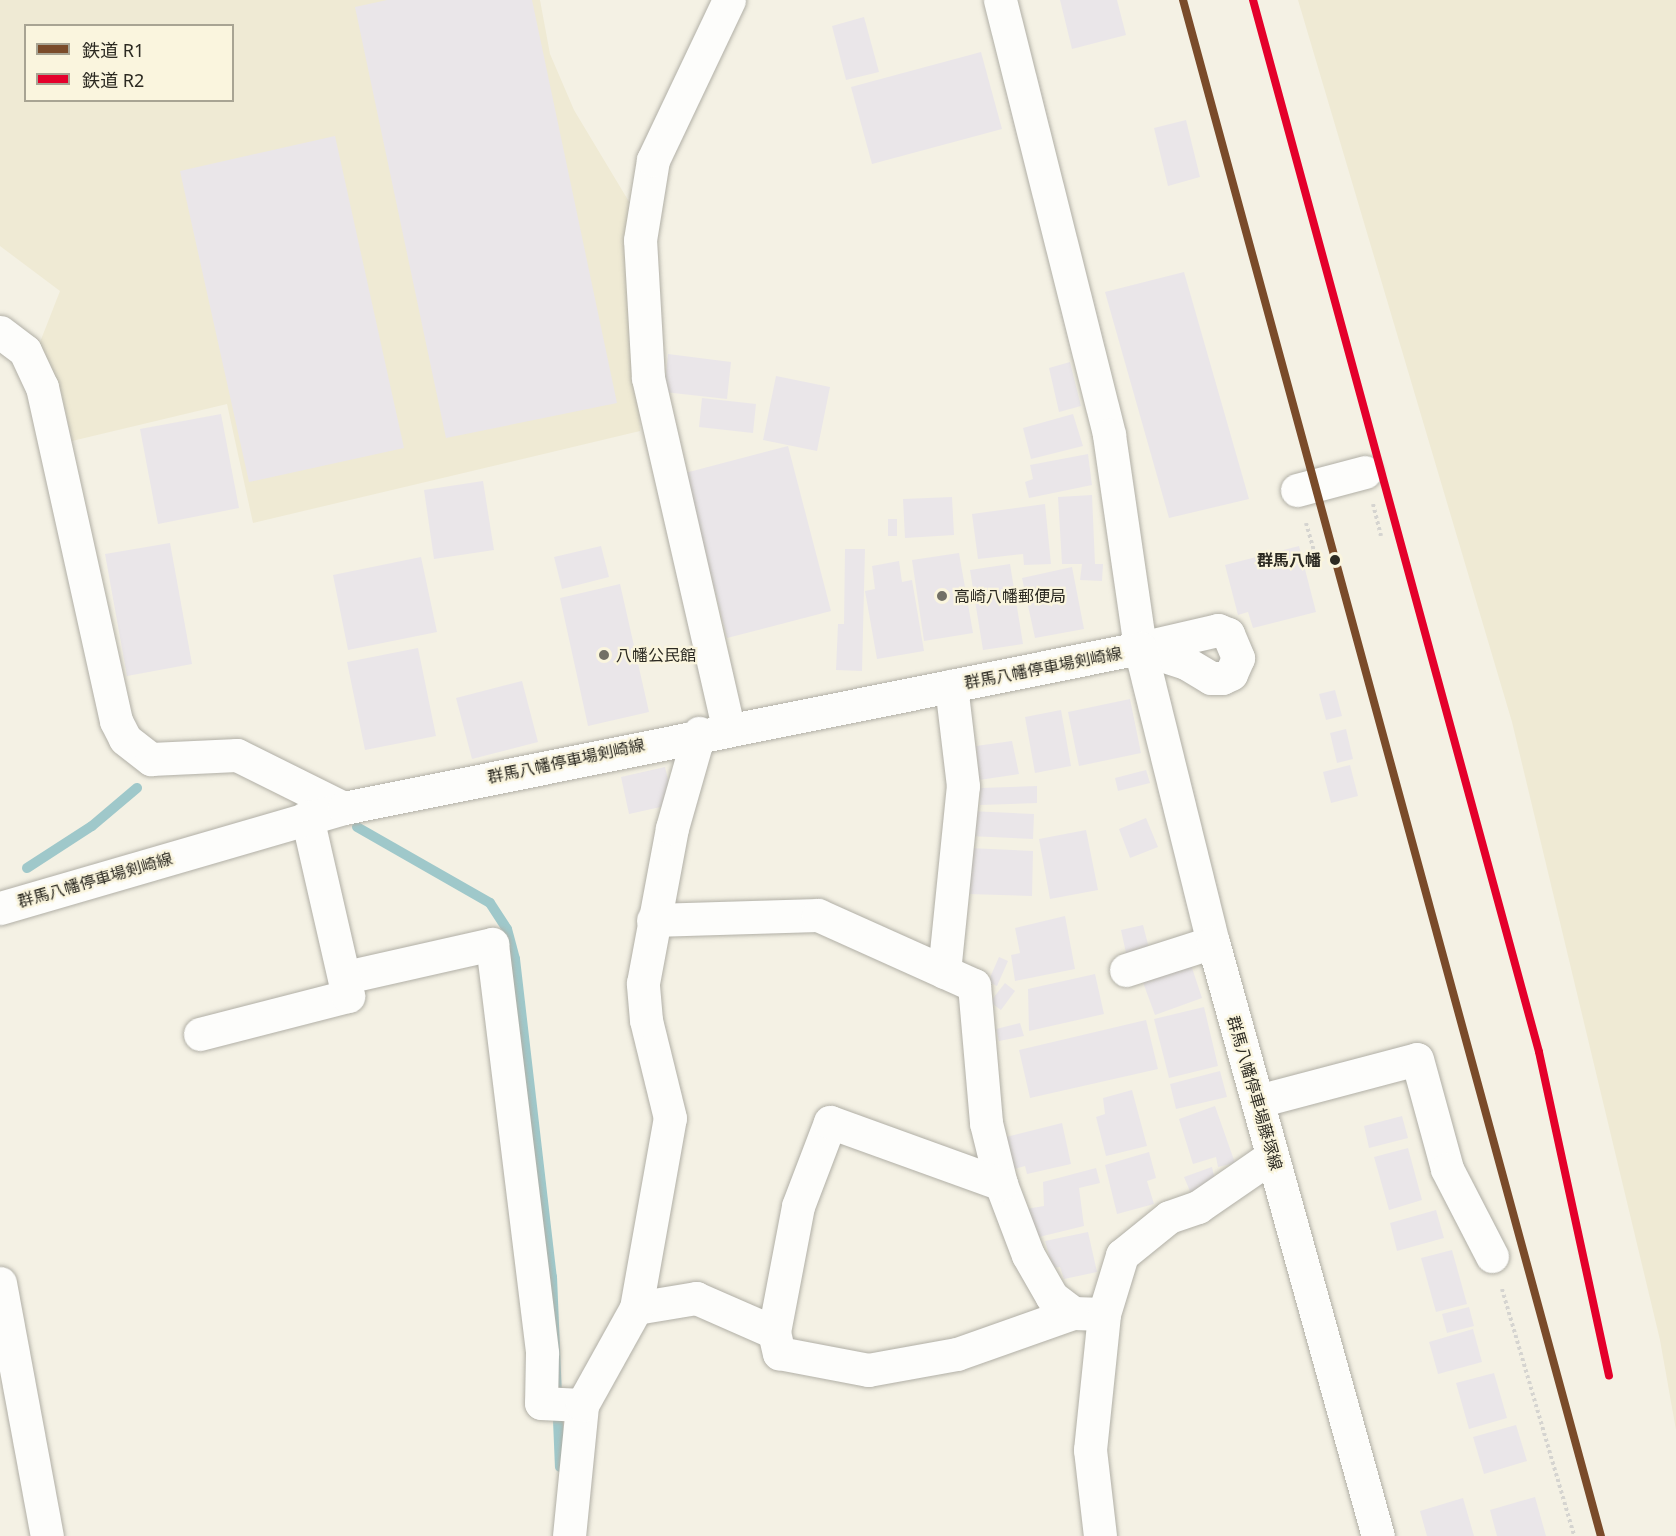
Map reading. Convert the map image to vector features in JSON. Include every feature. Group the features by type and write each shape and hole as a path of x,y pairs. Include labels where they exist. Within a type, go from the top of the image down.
{"street":[{"path":"569,1536 582,1405 636,1308 670,1118 646,1020 643,983 653,920 714,730 648,378 640,240 653,160 729,0"},
{"name":"群馬八幡停車場藤塚線","path":"1000,0 1109,435 1140,648 1213,942 1378,1536"},
{"path":"0,332 25,351 42,387 116,722 125,739 151,759 237,755 344,808"},
{"path":"1297,490 1365,471"},
{"name":"群馬八幡停車場剣崎線","path":"0,908 344,808 714,730 1140,648"},
{"path":"944,972 963,786 951,686"},
{"path":"200,1034 348,996 346,977 307,817"},
{"path":"653,920 818,915 974,985 986,1123 1001,1184 1028,1255 1052,1297 1089,1314"},
{"path":"1126,970 1213,942"},
{"path":"346,977 492,944 508,1050 542,1353 542,1403 582,1405"},
{"path":"1258,1101 1417,1059 1447,1169 1492,1256"},
{"path":"1001,1184 830,1122 798,1206 774,1332 779,1353 868,1370 957,1354 1089,1314"},
{"path":"1100,1536 1090,1450 1089,1314 1122,1255 1169,1217 1198,1208 1272,1156"},
{"path":"0,1283 47,1536"},
{"path":"636,1308 696,1298 774,1332"}],"path":[{"path":"1492,1256 1574,1536"}],"shaded area":[{"path":"0,0 540,0 550,54 574,110 631,205 640,431 253,523 227,404 72,441 60,387 35,355 60,291 0,246"},
{"path":"1298,0 1676,0 1676,1430 1660,1340 1512,722"}],"building":[{"path":"387,0 532,0 617,403 446,438 355,7"},
{"path":"1060,0 1117,0 1126,35 1072,49"},
{"path":"864,17 879,72 846,80 832,26"},
{"path":"981,52 1002,129 872,164 851,87"},
{"path":"1186,120 1200,177 1168,186 1154,128"},
{"path":"335,136 404,448 249,482 180,171"},
{"path":"1184,272 1249,499 1169,518 1105,292"},
{"path":"668,354 731,362 727,399 664,392"},
{"path":"1070,362 1081,406 1059,412 1049,368"},
{"path":"776,376 830,387 817,451 763,440"},
{"path":"702,398 756,404 753,433 699,427"},
{"path":"221,414 239,508 158,524 140,429"},
{"path":"1073,414 1083,446 1031,459 1023,428"},
{"path":"788,446 831,611 727,638 685,473"},
{"path":"1088,454 1092,485 1029,498 1025,482 1033,479 1030,465"},
{"path":"483,481 494,550 434,559 424,490"},
{"path":"1092,495 1095,564 1103,564 1102,581 1080,580 1082,564 1062,564 1058,497"},
{"path":"952,497 954,535 905,538 903,499"},
{"path":"1045,504 1051,564 1024,565 1023,554 978,559 972,514"},
{"path":"888,519 897,519 897,536 888,536"},
{"path":"170,543 192,664 127,676 105,554"},
{"path":"601,546 609,577 562,589 554,557"},
{"path":"1299,546 1316,612 1253,628 1248,612 1238,615 1225,565"},
{"path":"845,549 865,549 862,671 836,670 838,624 844,624"},
{"name":"高崎八幡郵便局","path":"959,553 973,633 924,641 912,560"},
{"path":"421,557 437,632 348,650 333,575"},
{"path":"899,561 902,582 912,580 924,651 877,659 865,591 875,589 872,566"},
{"path":"1010,564 1023,644 983,650 970,570"},
{"path":"1072,567 1084,629 1035,638 1022,578"},
{"name":"八幡公民館","path":"620,584 649,712 588,726 560,598"},
{"path":"418,648 436,736 365,750 347,662"},
{"path":"522,681 538,742 472,759 456,698"},
{"path":"1335,690 1342,716 1326,720 1319,694"},
{"path":"1130,699 1141,753 1079,766 1068,712"},
{"path":"1061,710 1071,766 1035,773 1025,717"},
{"path":"1346,729 1353,759 1337,763 1330,733"},
{"path":"1012,741 1019,774 979,780 976,746"},
{"path":"1350,765 1358,796 1331,803 1323,772"},
{"path":"665,767 674,804 629,814 621,777"},
{"path":"1146,770 1150,783 1118,791 1115,778"},
{"path":"1037,786 1037,803 980,805 980,788"},
{"path":"970,811 1034,814 1033,839 969,836"},
{"path":"1146,818 1158,847 1130,858 1119,829"},
{"path":"1086,830 1098,890 1050,899 1039,839"},
{"path":"969,848 1033,851 1032,896 967,894"},
{"path":"1065,916 1075,969 1015,981 1011,955 1020,953 1015,928"},
{"path":"1143,925 1149,948 1126,953 1121,930"},
{"path":"999,957 1008,961 997,986 988,982"},
{"path":"1189,959 1202,998 1155,1015 1141,977"},
{"path":"1095,974 1104,1014 1029,1031 1028,989"},
{"path":"1005,983 1015,991 1001,1010 990,1002"},
{"path":"1204,1007 1218,1066 1169,1078 1154,1019"},
{"path":"1146,1020 1158,1069 1030,1098 1019,1050"},
{"path":"1020,1023 1024,1036 999,1041 996,1029"},
{"path":"1220,1071 1227,1097 1176,1109 1170,1084"},
{"path":"1132,1090 1147,1146 1106,1156 1096,1117 1105,1114 1103,1098"},
{"path":"1215,1106 1235,1163 1218,1167 1216,1157 1193,1164 1179,1119"},
{"path":"1402,1116 1408,1138 1369,1148 1364,1126"},
{"path":"1062,1123 1071,1164 1027,1174 1025,1166 1014,1169 1006,1137"},
{"path":"1408,1148 1422,1200 1389,1210 1374,1157"},
{"path":"1149,1152 1156,1178 1147,1181 1154,1204 1117,1214 1105,1165"},
{"path":"1212,1167 1215,1180 1192,1196 1184,1177"},
{"path":"1096,1168 1100,1183 1079,1188 1084,1226 1039,1237 1026,1209 1044,1206 1043,1182"},
{"path":"1436,1210 1444,1238 1397,1251 1390,1223"},
{"path":"1088,1232 1097,1272 1064,1279 1060,1267 1053,1268 1045,1241"},
{"path":"1452,1250 1467,1304 1436,1312 1421,1258"},
{"path":"1469,1307 1474,1326 1447,1333 1442,1314"},
{"path":"1473,1329 1482,1362 1438,1374 1429,1342"},
{"path":"1494,1373 1507,1418 1469,1429 1456,1383"},
{"path":"1516,1425 1527,1461 1484,1474 1473,1437"},
{"path":"1535,1497 1546,1536 1497,1536 1490,1510"},
{"path":"1463,1498 1474,1536 1427,1536 1420,1511"}],"waterway":[{"path":"27,868 92,826 137,788"},
{"path":"357,827 490,903 507,929 515,959 552,1277 560,1467"}],"rail line":[{"name":"R1","path":"1183,0 1601,1536"},
{"name":"R2","path":"1253,0 1539,1052 1609,1376"}],"place":[{"name":"群馬八幡","path":"1335,560"},
{"name":"高崎八幡郵便局","path":"942,596"},
{"name":"八幡公民館","path":"604,655"}]}
